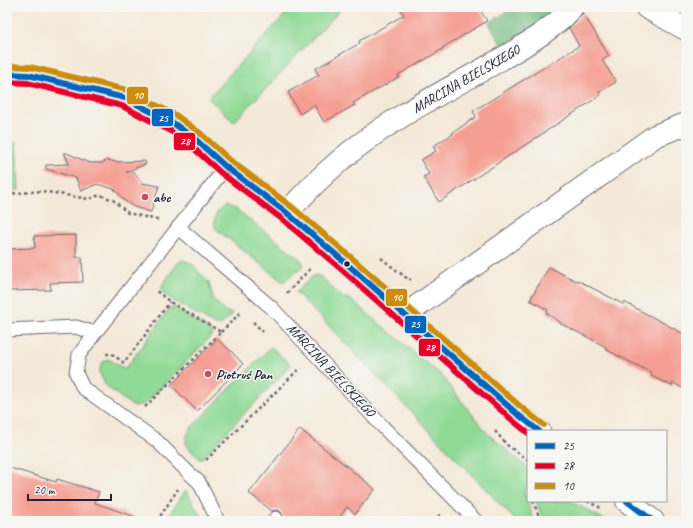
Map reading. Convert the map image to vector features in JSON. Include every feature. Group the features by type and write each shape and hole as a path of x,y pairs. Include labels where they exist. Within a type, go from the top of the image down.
{"street":[{"name":"MARCINA BIELSKIEGO","path":"287,213 302,195 341,159 371,135 402,115 524,46 567,15 572,7"},
{"path":"646,7 686,29"},
{"path":"7,74 28,75 125,98 172,123 195,140 226,167 287,213 406,315 516,413 538,430"},
{"path":"406,315 655,136 686,124"},
{"path":"628,502 653,521"}],"lane":[{"path":"218,521 199,482 157,441 83,388 76,373 79,356 95,333 226,167"},
{"name":"MARCINA BIELSKIEGO","path":"178,227 272,308 384,427 476,521"},
{"path":"7,330 76,327 95,333"}],"path":[{"path":"7,194 42,191 89,200 100,195 113,200 128,213 162,221"},
{"path":"377,254 409,280 414,278"},
{"path":"272,308 315,264"},
{"path":"153,289 170,302 221,332"},
{"path":"102,358 105,354 109,353 124,363 170,302"},
{"path":"237,306 247,316"},
{"path":"141,410 148,406 242,311"},
{"path":"251,320 267,336"},
{"path":"157,521 178,488 191,474 299,368 304,374"},
{"path":"533,502 540,521"}],"green space":[{"path":"292,7 343,7 234,122 208,98"},
{"path":"504,7 557,7 549,16 502,46 489,23 506,12"},
{"path":"16,143 19,190 7,191 7,144"},
{"path":"226,206 236,209 301,260 304,265 283,282 215,228 217,212"},
{"path":"183,260 191,263 209,283 213,299 224,311 233,314 221,325 215,325 174,301 162,292 162,285 178,263"},
{"path":"314,275 320,276 343,298 350,299 441,375 487,433 527,467 527,487 524,492 534,521 516,521 296,292"},
{"path":"170,308 176,308 210,330 212,334 146,403 135,407 106,386 99,372 102,363 108,359 121,367 126,368"},
{"path":"271,347 291,365 200,460 187,445 186,438 188,433 192,427"},
{"path":"186,490 203,521 165,521"},
{"path":"536,502 572,502 607,521 544,521"}],"building":[{"path":"399,7 478,7 487,21 398,75 399,77 353,103 355,105 324,122 314,105 300,114 288,92 319,75 315,69 404,15"},
{"path":"583,13 609,56 602,60 616,82 599,92 601,95 439,202 423,177 429,174 421,160 436,151 433,146 453,134 452,133 476,117 473,111 579,46 569,28"},
{"path":"64,152 90,163 102,163 107,160 116,162 145,161 146,164 126,172 134,172 142,183 159,186 151,212 134,207 125,201 114,189 97,184 81,191 76,178 46,169 46,165 69,164"},
{"path":"76,235 76,257 82,257 83,282 50,283 51,290 7,291 7,249 35,248 34,236"},
{"path":"549,267 623,304 624,302 686,335 686,390 673,383 672,386 651,376 652,373 605,349 606,347 560,323 546,313 548,310 530,300"},
{"name":"Piotruś Pan","path":"217,339 243,364 197,411 171,385"},
{"path":"300,429 375,489 355,514 347,507 337,521 284,521 281,512 278,510 272,511 249,493"},
{"path":"7,467 56,482 57,479 99,492 95,503 136,517 135,521 18,521 7,517"}],"transit line":[{"name":"10","path":"7,66 30,67 127,90 177,116 200,133 231,161 292,207 521,407 544,425"},
{"name":"25","path":"7,74 28,75 125,98 173,123 195,139 226,167 287,213 516,413 538,430"},
{"name":"28","path":"7,82 27,83 122,106 169,130 190,145 221,173 282,219 527,432"},
{"name":"25","path":"628,502 653,521"}],"place":[{"name":"abc","path":"145,197"},
{"name":"Piotruś Pan","path":"208,374"}]}
